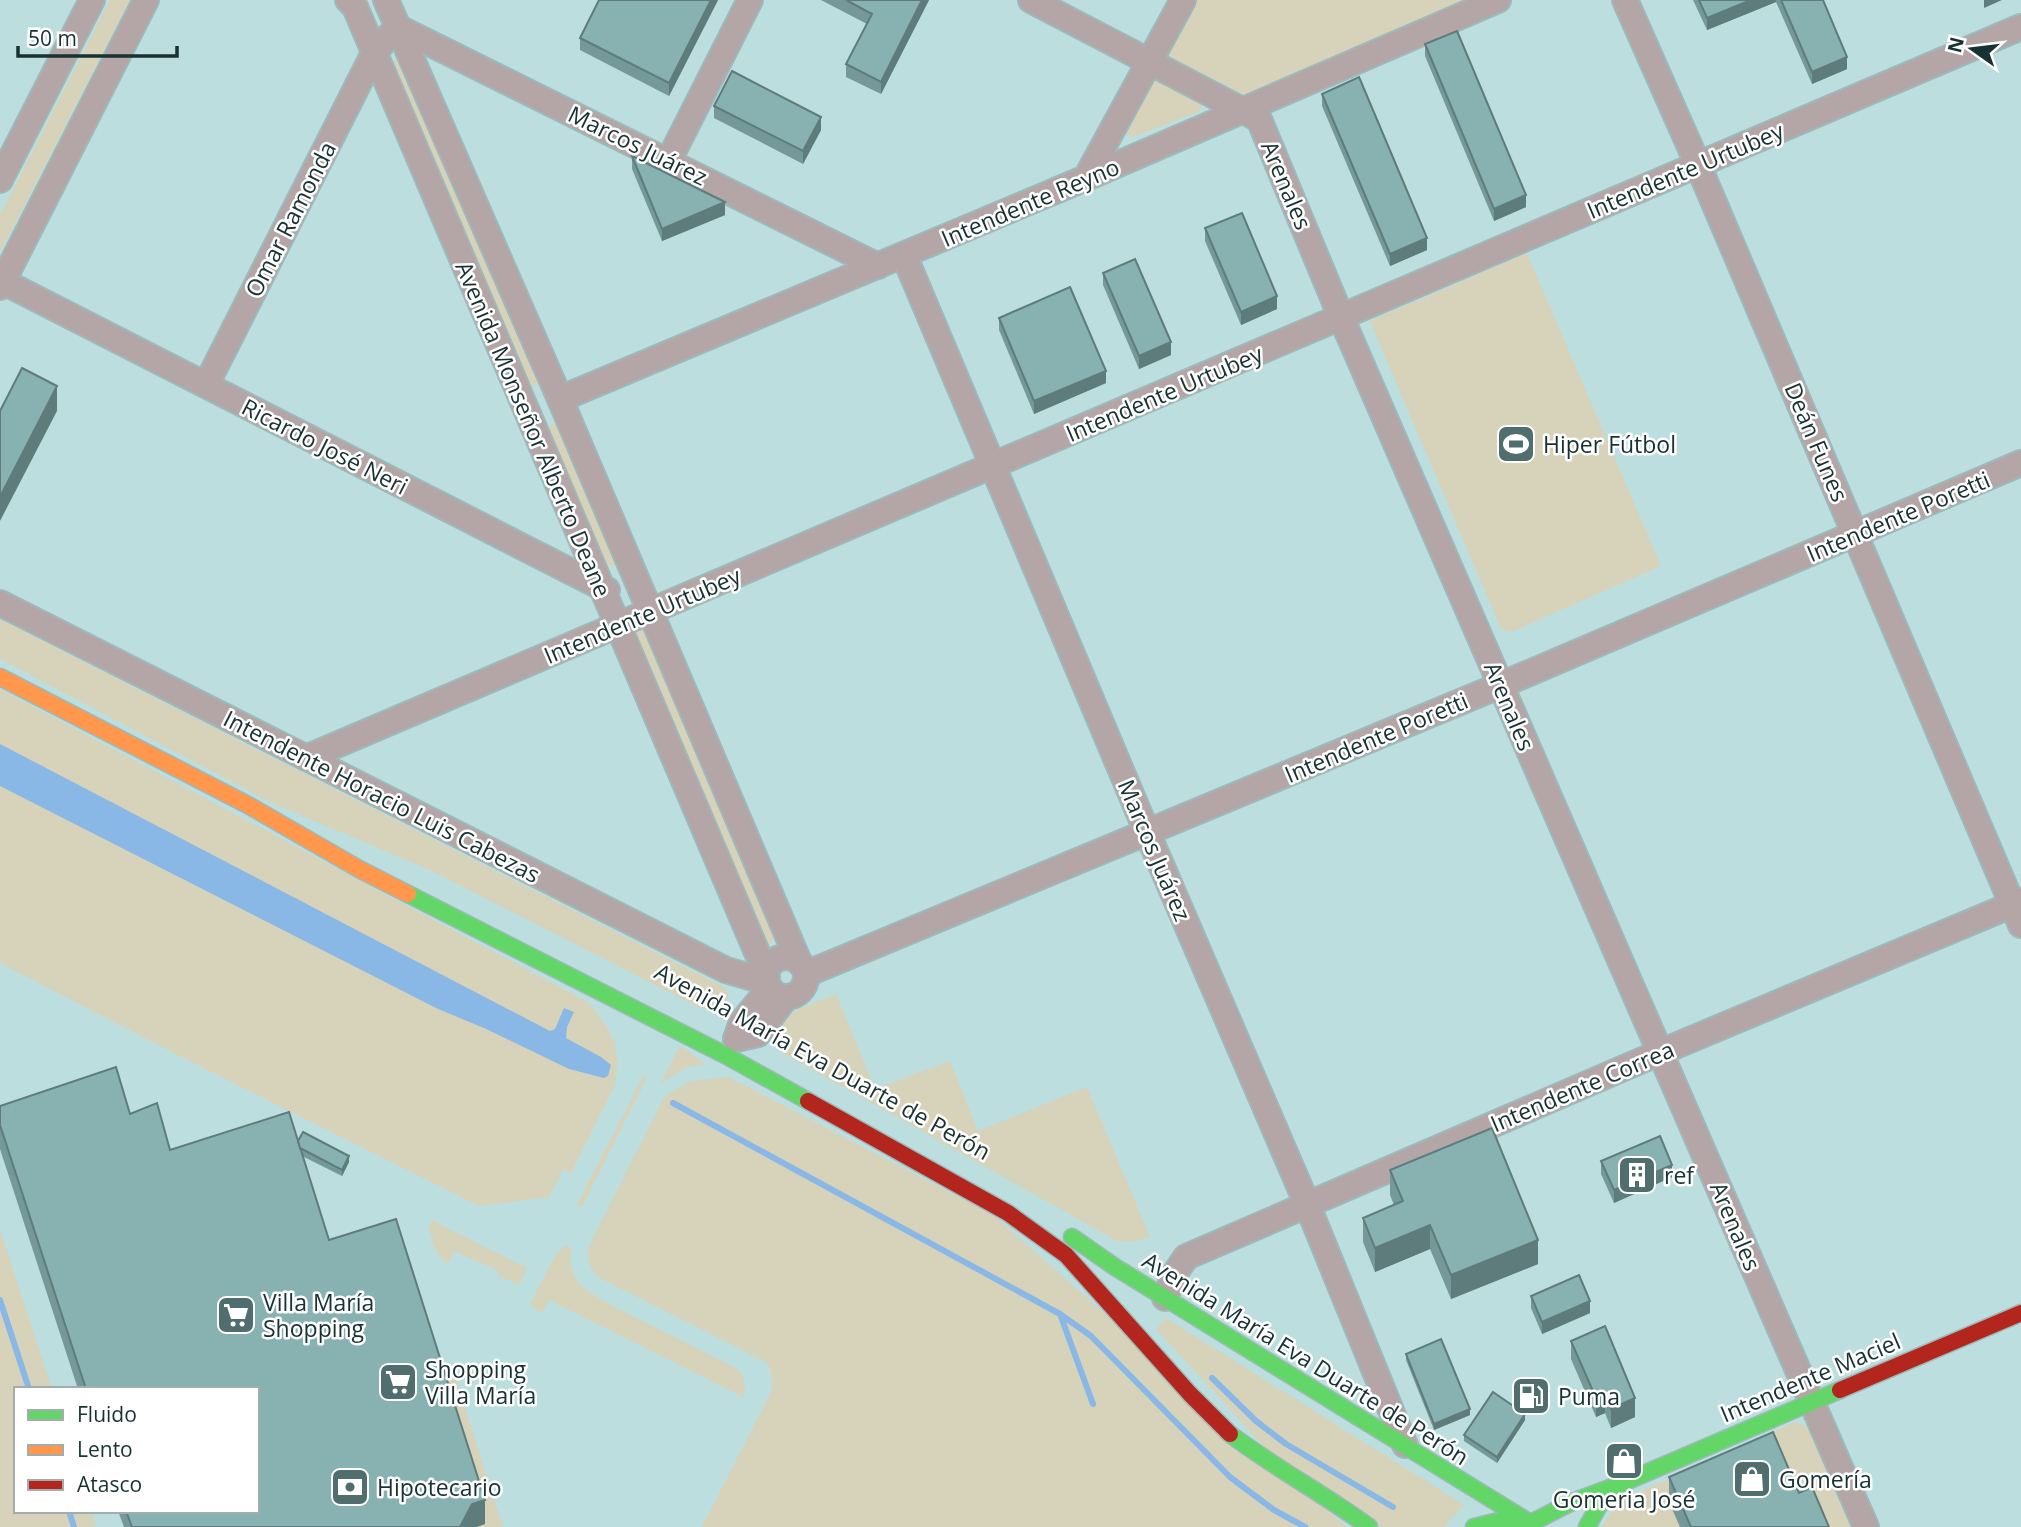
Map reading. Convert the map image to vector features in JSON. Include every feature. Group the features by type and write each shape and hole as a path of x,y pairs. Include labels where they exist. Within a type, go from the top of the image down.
{"main road":[{"path":"0,670 28,691"},
{"name":"Avenida María Eva Duarte de Perón","path":"0,677 248,805 359,869 737,1044 1025,1223 1148,1314 1405,1445 1535,1523"},
{"name":"Avenida María Eva Duarte de Perón","path":"248,805 349,845"},
{"name":"Avenida María Eva Duarte de Perón","path":"1063,1230 1115,1267 1148,1314 1210,1415 1231,1435 1267,1461 1342,1507 1369,1527"},
{"name":"Intendente Maciel","path":"1535,1523 1570,1503 2021,1313"},
{"name":"Intendente Maciel","path":"1587,1527 1601,1502 1618,1485"},
{"path":"1474,1527 1499,1520 1535,1523"}],"street":[{"path":"0,180 92,0"},
{"path":"1,283 146,0"},
{"name":"Avenida Monseñor Alberto Deane","path":"348,0 355,7 772,985"},
{"name":"Avenida Monseñor Alberto Deane","path":"386,0 803,968"},
{"path":"668,160 750,0"},
{"name":"Arenales","path":"1031,0 1259,118 1341,317 1866,1527"},
{"path":"1086,178 1183,0"},
{"name":"Intendente Reyno","path":"560,399 1086,178 1498,0"},
{"name":"Deán Funes","path":"1625,0 2018,910"},
{"name":"Omar Ramonda","path":"206,385 374,53 397,27"},
{"name":"Marcos Juárez","path":"397,27 878,266"},
{"name":"Intendente Urtubey","path":"306,758 2021,27"},
{"name":"Marcos Juárez","path":"904,255 1307,1204 1405,1445"},
{"name":"Ricardo José Neri","path":"1,283 650,612"},
{"name":"Intendente Poretti","path":"803,968 1147,832 1501,685 2021,463"},
{"name":"Intendente Horacio Luis Cabezas","path":"0,603 726,970 772,985"},
{"name":"Intendente Correa","path":"1148,1314 1186,1257 1661,1052 2018,910"},
{"path":"788,957 803,968 803,987 799,992 772,985 768,970 776,960 788,957"},
{"path":"737,1044 742,1022 772,985"}],"shaded area":[{"path":"110,0 130,0 0,253 0,215"},
{"path":"1194,0 1466,0 1247,96 1170,55 1170,47"},
{"path":"399,58 539,381 535,387 528,386 392,64"},
{"path":"1156,78 1202,102 1202,108 1198,112 1133,137 1128,136 1124,129"},
{"name":"Hiper Fútbol","path":"1527,253 1661,566 1511,632 1501,629 1370,321"},
{"path":"551,424 558,425 618,565 616,567 604,563 547,430"},
{"path":"0,619 722,986 728,994 724,1005 713,1011 698,1007 432,871 272,803 0,659"},
{"path":"642,627 775,936 771,944 765,942 634,634 636,628"},
{"path":"0,689 588,1002 613,1041 616,1074 614,1087 571,1173 563,1170 549,1197 479,1206 0,963"},
{"path":"836,994 875,1089 950,1061 978,1131 1087,1087 1150,1237 1131,1242 1117,1241 781,1052 774,1041 774,1032 780,1023 802,1008"},
{"path":"680,1046 706,1064 687,1067 660,1084"},
{"path":"643,1076 646,1080 580,1208 578,1203"},
{"path":"729,1077 993,1215 1347,1527 702,1527 770,1394 770,1370 766,1362 600,1278 590,1264 588,1248 664,1097 690,1081"},
{"path":"433,1221 527,1268 519,1285 499,1276 497,1270 454,1251 448,1264 437,1252 433,1241 428,1225"},
{"path":"0,1229 51,1387 14,1387 14,1513 92,1513 96,1527 0,1527"},
{"path":"565,1245 571,1248 573,1274 582,1286 603,1301 736,1368 744,1381 743,1397 549,1300 542,1313 532,1307 531,1302 553,1259"},
{"path":"1166,1318 1464,1505 1444,1527 1382,1527 1267,1450 1156,1329"},
{"path":"452,1367 503,1527 476,1527 484,1524 436,1373"},
{"path":"1795,1422 1804,1425 1810,1432 1851,1527 1602,1527 1617,1502"}],"water":[{"path":"0,744 550,1031 555,1029 564,1008 574,1012 567,1027 566,1038 611,1065 608,1076 604,1078 569,1069 438,1009 0,786"}],"building":[{"path":"599,0 711,0 669,83 580,38"},
{"path":"846,0 922,0 881,82 846,64 872,14"},
{"path":"1699,0 1751,0 1707,18"},
{"path":"1781,0 1823,0 1847,57 1812,72"},
{"path":"1457,31 1526,195 1494,209 1425,44"},
{"path":"732,71 821,117 803,151 714,106"},
{"path":"1359,77 1427,238 1390,254 1322,94"},
{"path":"632,156 725,202 662,229"},
{"path":"1242,213 1277,296 1241,312 1205,228"},
{"path":"1135,259 1171,342 1139,356 1103,273"},
{"path":"1070,287 1106,371 1034,401 999,318"},
{"path":"22,368 57,386 0,497 0,411"},
{"name":"Villa María Shopping","path":"116,1067 130,1114 157,1103 170,1150 289,1112 329,1240 396,1219 485,1500 472,1504 460,1527 132,1527 127,1513 259,1513 259,1387 85,1387 0,1125 0,1106"},
{"path":"1492,1128 1538,1240 1451,1275 1430,1225 1375,1248 1363,1218 1403,1201 1390,1170"},
{"path":"303,1132 349,1156 342,1170 300,1148 298,1141"},
{"path":"1660,1136 1672,1165 1614,1190 1601,1161"},
{"path":"1579,1275 1590,1301 1542,1322 1531,1296"},
{"path":"1605,1326 1635,1398 1611,1409 1605,1395 1596,1398 1571,1341"},
{"path":"1441,1339 1470,1409 1434,1424 1406,1354"},
{"path":"1493,1392 1525,1414 1497,1457 1464,1435"},
{"path":"1773,1432 1799,1493 1812,1487 1829,1527 1691,1527 1669,1477"}],"waterway":[{"path":"673,1103 1060,1314 1091,1336 1230,1477 1274,1510 1305,1527"},
{"path":"0,1300 28,1387"},
{"path":"1060,1314 1093,1404"},
{"path":"1212,1378 1256,1421 1286,1444 1393,1507"},
{"path":"70,1513 74,1527"}],"traffic: fast":[{"path":"408,894 727,1056 808,1101"},
{"path":"1072,1237 1115,1267 1527,1521"},
{"path":"1533,1522 1570,1503 1840,1390"},
{"path":"1230,1434 1369,1527"},
{"path":"1587,1527 1601,1502 1618,1485"},
{"path":"1474,1527 1503,1520 1533,1522"}],"traffic: slow":[{"path":"0,677 248,805 408,894"}],"traffic: jam":[{"path":"808,1101 1008,1213 1066,1255 1190,1394 1230,1434"},
{"path":"1840,1390 2021,1313"}],"place":[{"name":"Hiper Fútbol","path":"1516,444"},
{"name":"ref","path":"1637,1175"},
{"name":"Villa María Shopping","path":"236,1315"},
{"name":"Shopping Villa María","path":"398,1382"},
{"name":"Puma","path":"1531,1396"},
{"name":"Gomeria José","path":"1624,1461"},
{"name":"Gomería","path":"1752,1479"},
{"name":"Hipotecario","path":"350,1487"}]}
